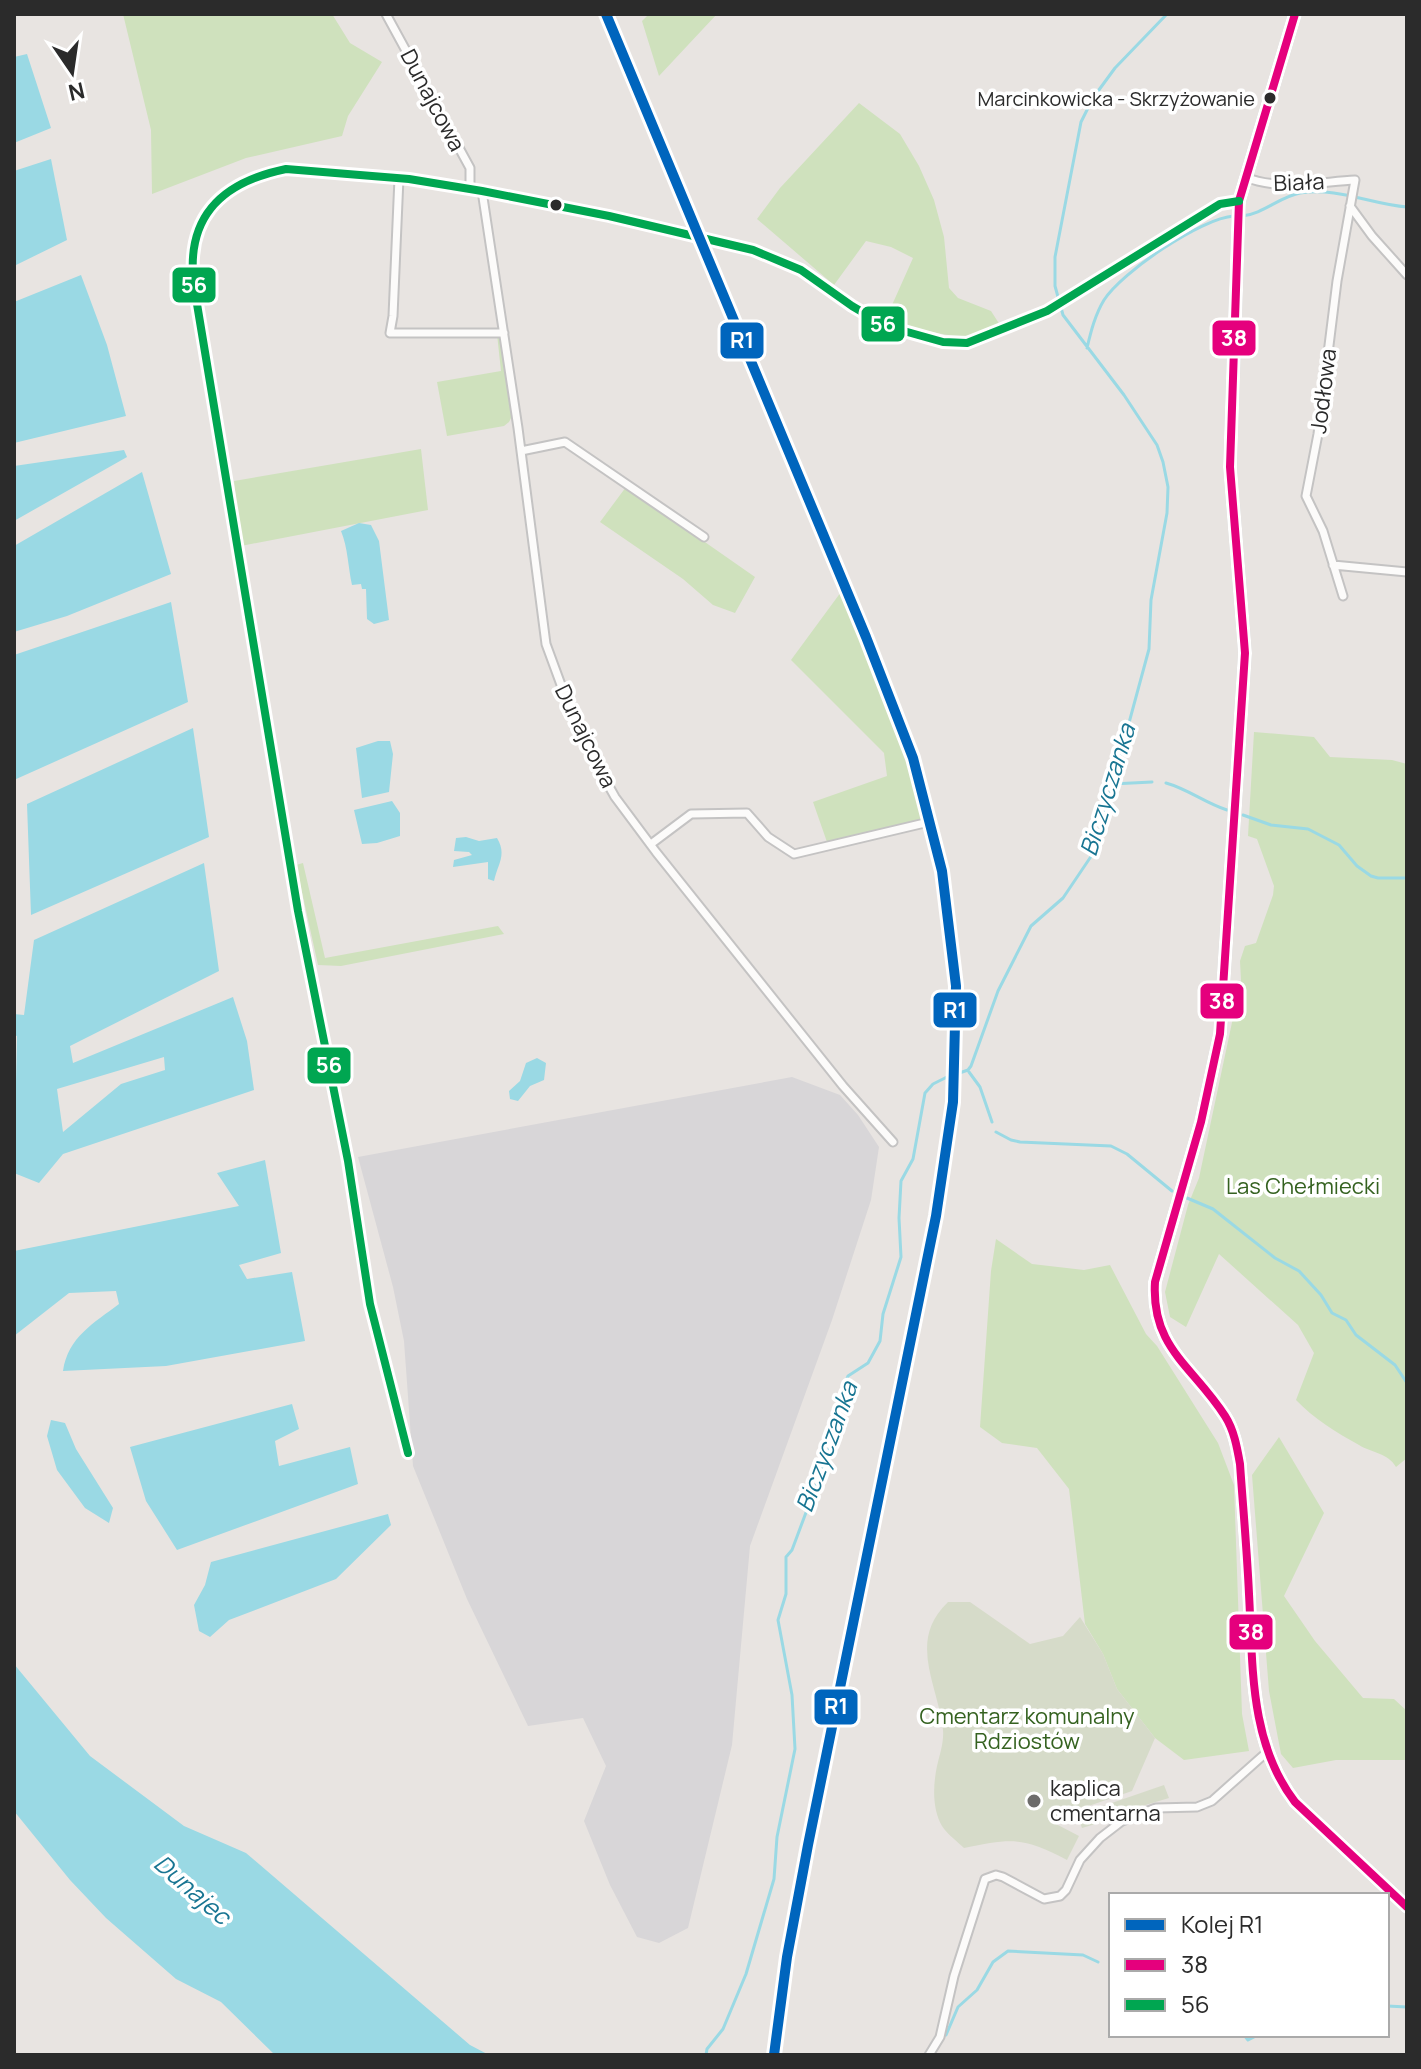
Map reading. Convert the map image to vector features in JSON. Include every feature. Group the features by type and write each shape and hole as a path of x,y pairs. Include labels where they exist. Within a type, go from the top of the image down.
{"street":[{"name":"Dunajcowa","path":"386,14 470,168 470,189"},
{"path":"1295,14 1245,177 1239,211 1230,467 1245,653 1221,1023 1214,1070 1155,1282 1154,1303 1166,1341 1226,1417 1235,1437 1240,1464 1255,1693 1267,1752 1284,1788 1295,1802 1407,1907"},
{"path":"408,1453 370,1304 348,1161 298,911 192,276 192,251 198,228 209,210 221,195 250,179 296,169 399,178 482,191 609,216 753,250 801,270 886,326 943,342 967,343 986,338 1071,298 1220,204 1239,211"},
{"name":"Biała","path":"1245,177 1259,183 1279,185 1355,180"},
{"path":"399,178 390,333 504,333"},
{"name":"Jodłowa","path":"1343,596 1323,531 1306,496 1355,180"},
{"name":"Dunajcowa","path":"482,191 546,644 578,731 615,797 651,844 843,1086 893,1142"},
{"name":"Biała","path":"1351,198 1372,236 1407,275"},
{"path":"521,451 565,442 704,537"},
{"path":"1333,565 1407,572"},
{"path":"651,844 691,814 747,813 768,837 794,854 929,822"},
{"path":"929,2055 940,2037 954,1976 985,1879 996,1875 1003,1877 1044,1899 1060,1896 1080,1860 1115,1826 1145,1811 1203,1805 1212,1801 1267,1752"}],"shaded area":[{"path":"792,1077 840,1095 858,1115 879,1147 871,1200 832,1320 750,1546 732,1745 688,1928 659,1943 637,1937 610,1885 584,1821 606,1766 583,1718 528,1726 467,1599 413,1466 404,1341 393,1287 358,1157"}],"green space":[{"path":"123,14 332,14 350,43 382,62 348,116 342,136 246,158 152,194 151,130"},
{"path":"649,14 717,14 659,76 642,21"},
{"path":"859,103 900,134 919,166 934,200 944,237 949,288 958,298 991,311 1000,325 976,335 963,336 899,323 899,318 888,314 913,258 891,247 866,241 834,285 757,219 780,188"},
{"path":"497,334 502,340 512,416 504,426 447,436 437,382 501,371"},
{"path":"421,449 428,510 241,546 234,481"},
{"path":"626,487 755,577 735,613 713,605 683,579 600,522"},
{"path":"841,592 909,761 922,820 827,842 813,802 887,776 884,753 791,660"},
{"name":"Las Chełmiecki","path":"1254,732 1314,737 1330,757 1392,760 1407,764 1407,1458 1396,1467 1384,1456 1326,1425 1296,1400 1314,1353 1298,1325 1219,1254 1186,1327 1170,1317 1165,1292 1188,1205 1199,1178 1241,980 1240,961 1245,946 1256,943 1273,895 1274,886 1257,839 1248,836"},
{"path":"303,863 325,958 498,926 504,934 341,966 318,965 296,865"},
{"path":"996,1239 1032,1264 1084,1270 1110,1265 1146,1334 1157,1346 1218,1443 1234,1485 1242,1714 1249,1751 1184,1760 1155,1738 1117,1689 1103,1654 1085,1624 1069,1489 1037,1448 1002,1443 980,1427"},
{"path":"1279,1437 1324,1513 1284,1596 1315,1641 1363,1698 1394,1699 1407,1711 1407,1760 1336,1760 1293,1768 1281,1754 1269,1691 1252,1475"},
{"name":"Cmentarz komunalny Rdziostów","path":"948,1602 970,1602 1030,1644 1063,1636 1080,1617 1103,1654 1117,1689 1155,1738 1132,1791 1077,1810 1066,1806 1056,1824 1079,1836 1067,1860 1028,1843 1007,1841 964,1848 942,1826 935,1805 934,1789 943,1730 927,1648 929,1632"},
{"path":"1164,1785 1169,1798 1082,1828 1077,1815"}],"water":[{"path":"27,54 51,128 14,143 14,57"},
{"path":"51,159 67,240 14,266 14,171"},
{"path":"81,275 107,345 126,416 14,443 14,302"},
{"path":"124,450 127,457 14,521 14,466"},
{"path":"142,472 171,574 67,616 14,632 14,546"},
{"path":"359,523 371,525 379,541 389,620 374,624 367,619 366,589 362,589 361,584 352,585 341,531"},
{"path":"171,602 188,702 14,780 14,655"},
{"path":"193,728 209,837 31,915 27,804"},
{"path":"378,741 390,741 393,754 389,792 362,798 356,748"},
{"path":"392,801 400,813 400,836 362,844 354,810"},
{"path":"456,838 479,841 497,838 502,854 494,881 488,879 488,862 453,867 454,860 472,855 454,851"},
{"path":"204,863 219,971 70,1046 73,1063 233,997 247,1041 254,1090 63,1154 39,1183 14,1173 17,1036 14,1035 14,1014 24,1015 34,940","holes":["164,1057 165,1070 121,1084 63,1132 57,1089"]},
{"path":"537,1058 546,1063 544,1080 530,1086 518,1101 510,1099 509,1091 520,1081 526,1063"},
{"path":"265,1160 281,1253 239,1265 247,1279 292,1272 305,1341 166,1366 63,1371 76,1340 119,1304 116,1291 69,1293 14,1336 14,1251 239,1206 217,1173"},
{"path":"292,1404 299,1429 275,1441 279,1466 350,1447 358,1484 177,1550 146,1501 130,1447"},
{"path":"51,1420 65,1423 76,1449 113,1508 109,1523 85,1508 57,1470 47,1436"},
{"path":"388,1514 391,1525 336,1579 229,1620 210,1637 199,1631 194,1605 205,1585 211,1562"},
{"name":"Dunajec","path":"14,1664 90,1756 184,1826 246,1853 470,2045 489,2055 275,2055 221,2002 176,1979 106,1918 70,1880 14,1811"}],"waterway":[{"name":"Biczyczanka","path":"706,2055 707,2049 723,2029 746,1974 774,1879 777,1837 795,1749 792,1695 778,1620 786,1594 786,1557 792,1550 826,1459 834,1434 835,1408 848,1376 868,1363 880,1341 883,1314 901,1257 901,1181 913,1159 925,1093 933,1084 971,1066 998,991 1031,926 1063,898 1094,852 1149,649 1151,600 1167,513 1168,487 1163,462 1157,445 1124,395 1063,315 1055,286 1055,257 1081,122 1093,98 1115,68 1167,14"},
{"path":"1242,216 1292,195 1314,192 1407,207"},
{"path":"1087,348 1104,300 1127,275 1183,236 1234,216"},
{"path":"1112,784 1152,782"},
{"path":"1166,783 1227,810"},
{"path":"1243,815 1271,825 1308,829 1339,845 1357,866 1371,876 1407,878"},
{"path":"969,1072 980,1087 992,1122"},
{"path":"996,1132 1020,1142 1111,1146 1127,1154 1172,1191"},
{"path":"1187,1198 1213,1209 1275,1258 1299,1271 1321,1295 1332,1313 1346,1320 1356,1335 1395,1365 1407,1383"},
{"path":"946,2035 958,2007 977,1990 993,1962 1008,1951 1083,1955 1098,1962"},
{"path":"1389,2006 1407,2007"},
{"path":"1246,2037 1248,2040 1254,2037"}],"rail line":[{"name":"R1","path":"606,14 866,637 913,758 942,871 956,986 953,1102 936,1216 808,1845 787,1957 774,2055"}],"transit line":[{"name":"38","path":"1295,14 1239,201 1230,467 1245,653 1220,1034 1201,1122 1155,1282 1156,1305 1167,1340 1225,1416 1236,1445 1245,1529 1253,1675 1261,1729 1269,1754 1295,1802 1407,1907"},
{"name":"56","path":"408,1453 370,1304 348,1161 298,911 195,292 195,244 210,209 241,184 286,169 409,179 482,191 609,216 753,250 801,270 886,326 943,342 967,343 1047,311 1220,204 1239,201"}],"place":[{"name":"Marcinkowicka - Skrzyżowanie","path":"1270,98"},
{"name":"kaplica cmentarna","path":"1034,1801"}]}
